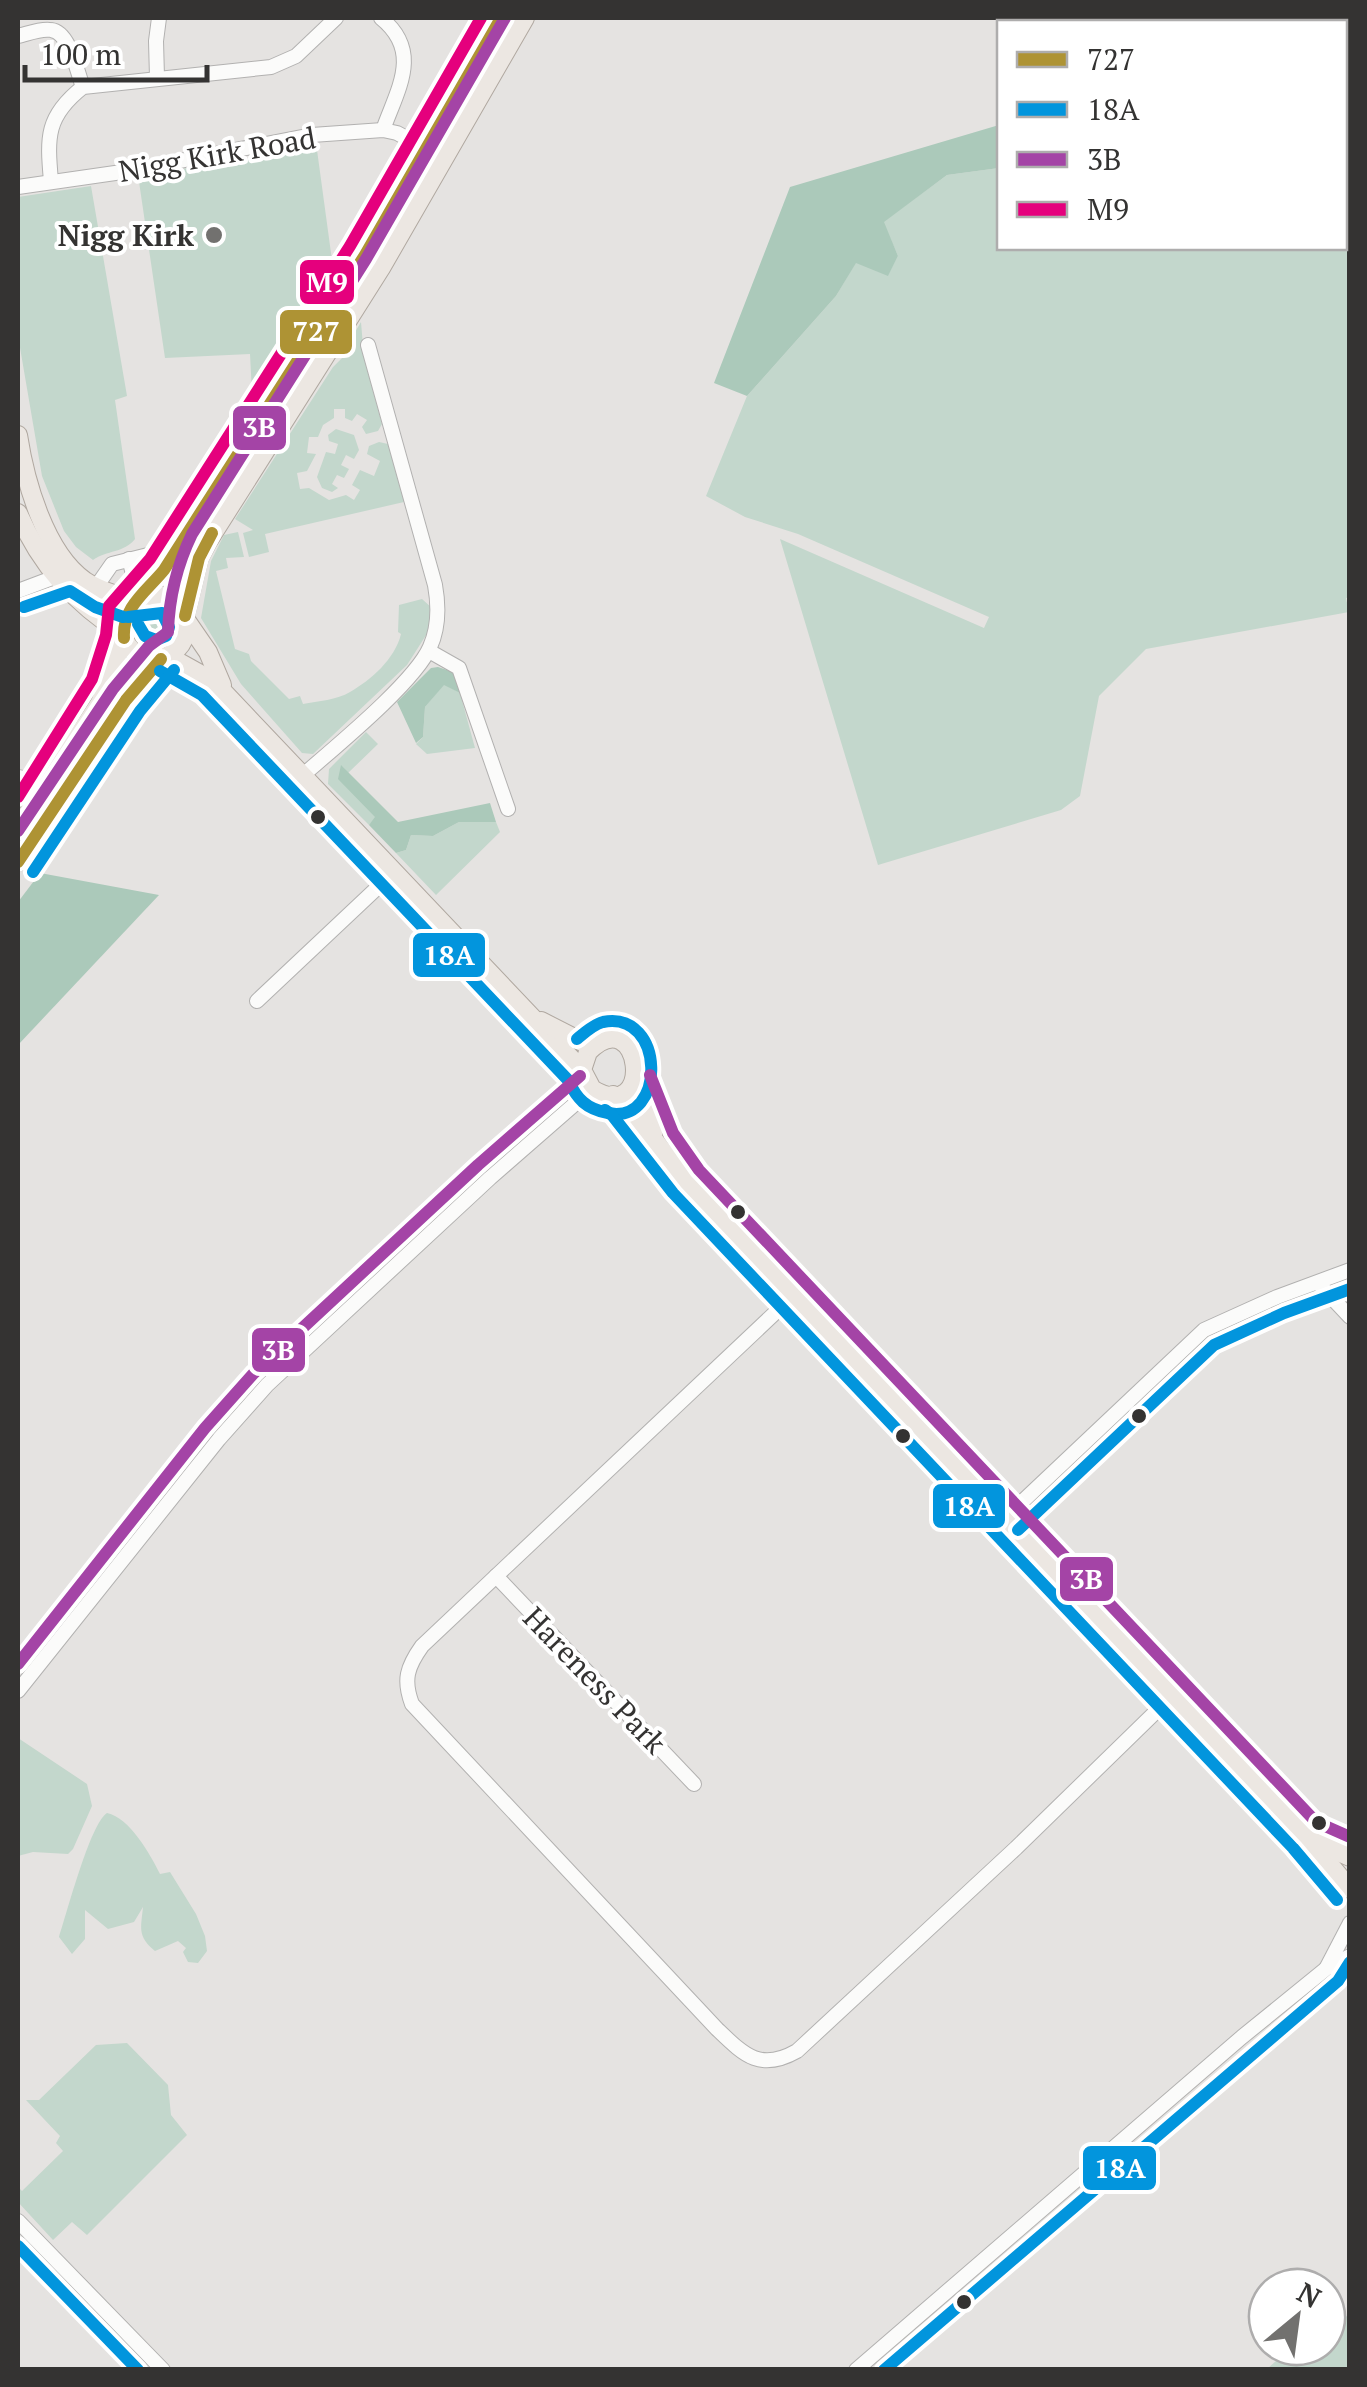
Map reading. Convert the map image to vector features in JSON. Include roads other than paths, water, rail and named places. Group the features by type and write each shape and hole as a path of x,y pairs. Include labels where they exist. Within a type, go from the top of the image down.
{"main road":[{"path":"18,862 126,700 184,641 198,558 206,542 372,282 501,18"},
{"path":"18,828 100,703 123,636 124,615 164,570 338,297 525,18"},
{"path":"18,435 33,500 64,574 96,617 123,636 138,655 165,657 203,673 228,698 582,1070 592,1089 624,1101 686,1181 1306,1836 1350,1889"},
{"path":"18,513 38,554 64,574 140,598 168,597 208,652 228,698"},
{"path":"528,1014 592,1047"},
{"path":"582,1070 584,1057 592,1047 612,1040 629,1048 637,1065 634,1081 625,1091 613,1095"},
{"path":"634,1081 657,1141"},
{"path":"1306,1836 1350,1857"}],"street":[{"path":"157,77 159,18"},
{"path":"51,181 48,147 53,122 66,100 83,87 270,68 296,56 336,18"},
{"path":"381,18 390,25 401,49 405,75 383,130"},
{"path":"18,36 60,24 83,87"},
{"name":"Nigg Kirk Road","path":"18,186 128,171 312,135 383,130 397,133 434,154"},
{"path":"302,776 412,674 429,651 438,616 437,597 368,345"},
{"path":"96,587 108,566 131,567 156,552"},
{"path":"18,590 64,574"},
{"path":"429,651 455,664 461,672 508,809"},
{"path":"256,1001 394,872"},
{"path":"18,1691 219,1439 267,1385 592,1089"},
{"path":"1006,1517 1204,1330 1350,1270"},
{"path":"1318,1282 1350,1316"},
{"path":"794,1295 422,1646 411,1661 406,1680 412,1704 716,2029 738,2049 760,2060 772,2062 797,2050 1016,1848 1173,1695"},
{"name":"Hareness Park","path":"496,1576 694,1784"},
{"path":"1326,1968 1350,1924"},
{"path":"856,2370 1326,1968 1350,1956"},
{"path":"18,2221 163,2370"}],"place":[{"name":"Nigg Kirk","path":"214,235"}]}
